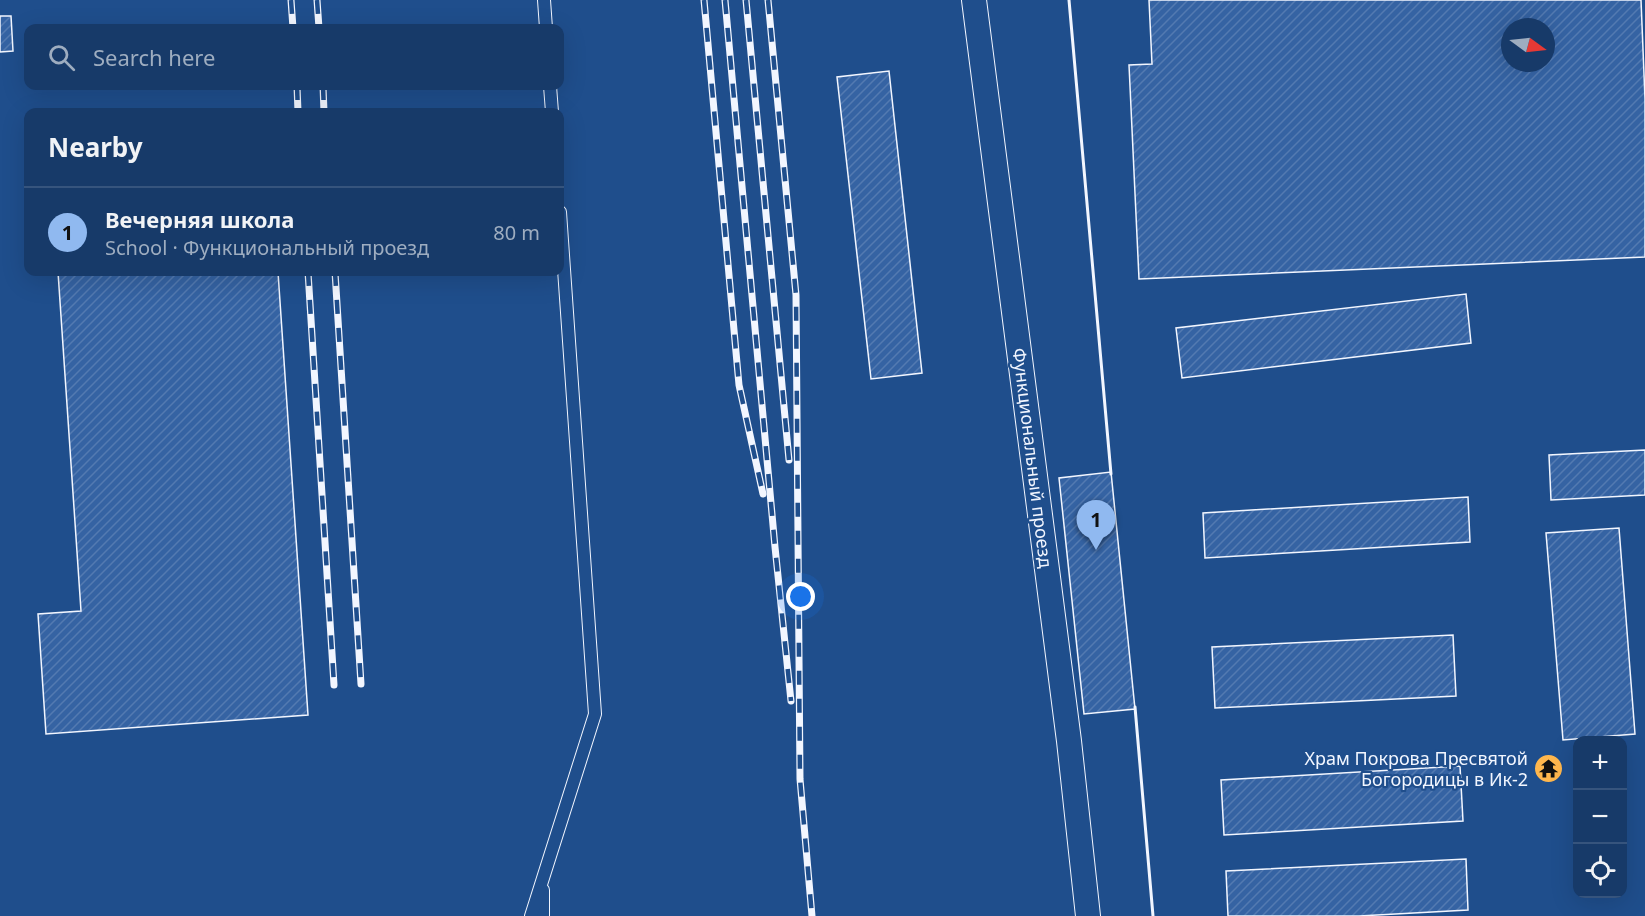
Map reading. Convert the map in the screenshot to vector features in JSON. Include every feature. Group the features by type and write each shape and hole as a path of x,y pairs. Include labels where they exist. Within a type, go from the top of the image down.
{"street":[{"name":"Функциональный проезд","path":"974,0 1069,741 1088,916"}],"lane":[{"path":"544,0 546,24"},
{"path":"550,90 552,108"},
{"path":"531,916 595,714 564,269"},
{"path":"543,880 543,916"}],"building":[{"path":"1149,0 1641,0 1645,99 1645,257 1139,279 1129,65 1152,64"},
{"path":"0,16 11,16 13,51 0,52"},
{"path":"889,71 922,373 871,379 837,77"},
{"path":"58,276 278,276 308,715 46,734 38,614 81,611"},
{"path":"1466,294 1471,343 1182,378 1176,328"},
{"path":"1645,450 1645,495 1551,500 1549,455"},
{"path":"1111,472 1135,709 1084,714 1059,478"},
{"path":"1468,497 1470,542 1205,558 1203,513"},
{"path":"1619,528 1635,734 1573,736 1573,739 1563,740 1546,533"},
{"path":"1453,635 1456,696 1215,708 1212,647"},
{"path":"1460,766 1463,821 1224,835 1221,780"},
{"path":"1466,859 1468,910 1359,916 1228,916 1226,871"}],"railway":[{"path":"291,0 293,24"},
{"path":"317,0 319,24"},
{"path":"704,0 739,385 763,494"},
{"path":"725,0 791,701"},
{"path":"746,0 789,460"},
{"path":"768,0 796,295 800,779 812,916"},
{"path":"297,90 298,108"},
{"path":"323,90 324,108"},
{"path":"308,276 334,685"},
{"path":"335,276 361,684"}],"wall":[{"path":"1069,0 1111,474"},
{"path":"1135,707 1153,916"}],"place":[{"name":"Вечерняя школа","path":"1096,550"},
{"name":"Храм Покрова Пресвятой Богородицы в Ик-2","path":"1549,769"}]}
